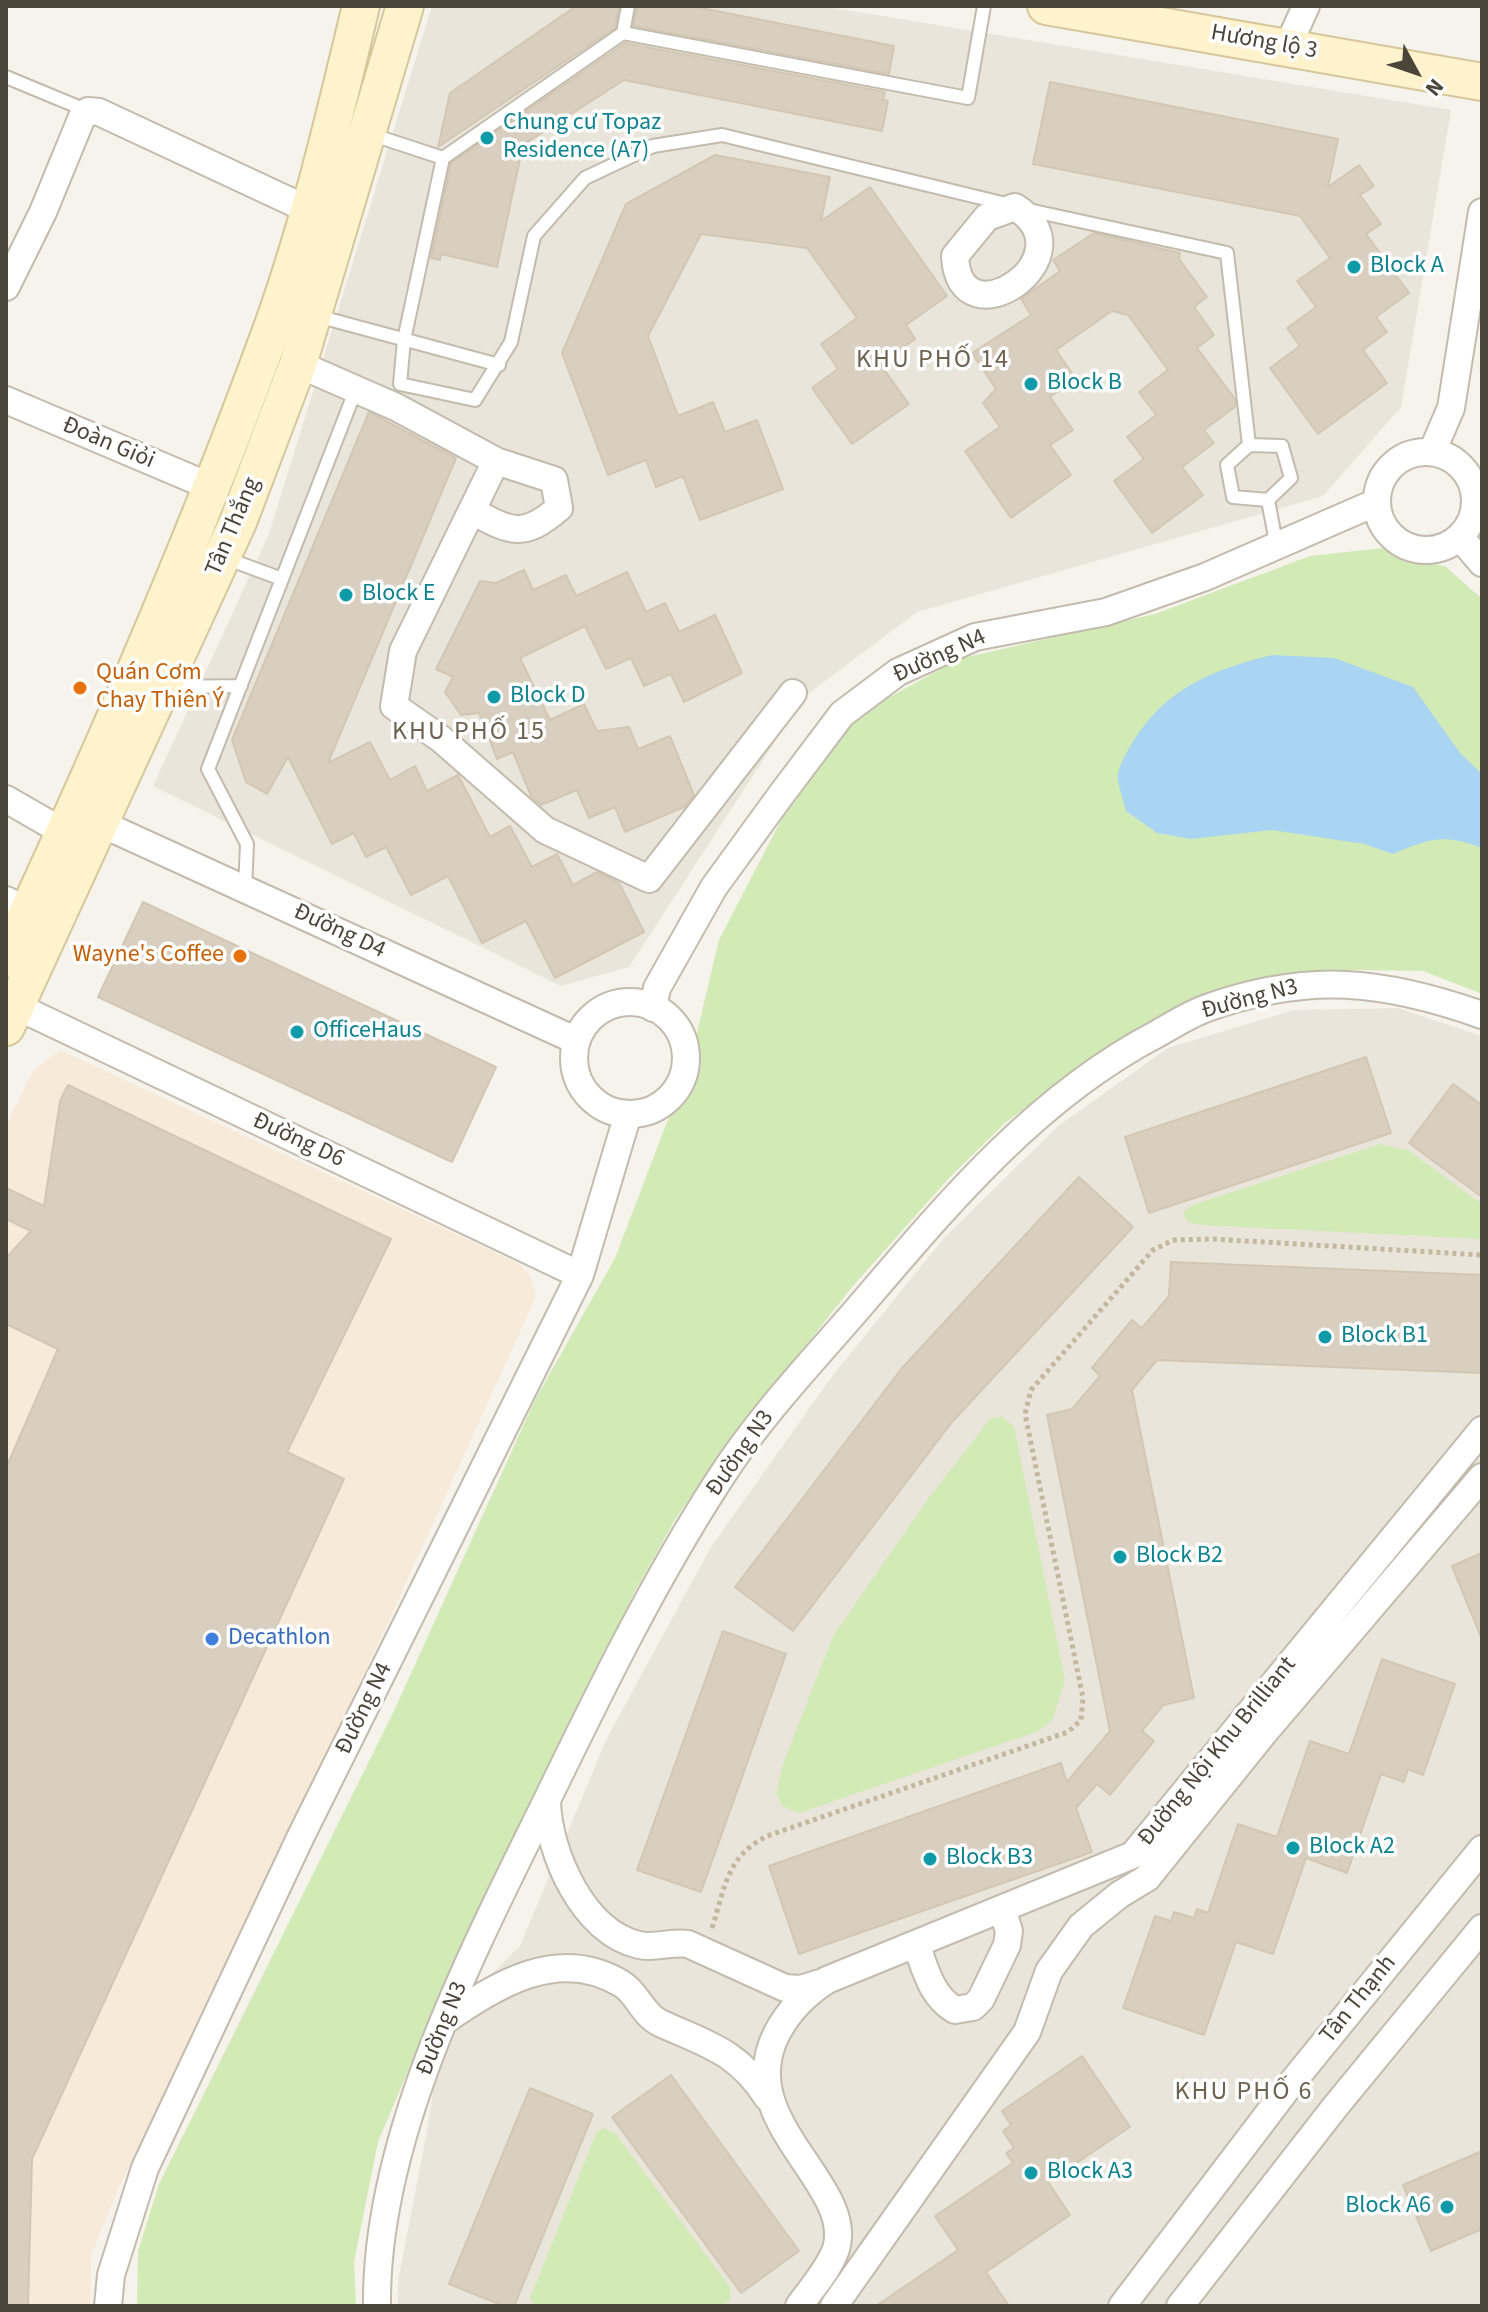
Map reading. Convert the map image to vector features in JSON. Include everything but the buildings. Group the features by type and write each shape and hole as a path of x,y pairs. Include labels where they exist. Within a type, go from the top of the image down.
{"street":[{"name":"Tân Thắng","path":"83,829 209,486 269,337 309,210 361,6"},
{"name":"Tân Thắng","path":"6,959 29,913 83,829 163,687 222,557 298,364 405,6"},
{"path":"1288,46 1306,6"},
{"name":"Hương lộ 3","path":"1066,8 1482,82"},
{"path":"6,287 43,212 82,117 94,111 309,210"},
{"path":"1432,452 1451,408 1482,212"},
{"path":"298,364 356,389 496,461 554,480 559,508 537,527 509,531 472,511"},
{"name":"Đoàn Giỏi","path":"6,400 209,486"},
{"path":"1432,452 1447,456 1470,478 1475,509 1460,537 1447,546 1430,551 1407,546 1387,532 1379,518 1377,502 1387,471 1415,453 1432,452"},
{"path":"496,461 403,651 394,706 441,739 545,830 649,879 793,693"},
{"name":"Đường N4","path":"653,1008 657,988 714,887 756,829 842,714 898,672 975,637 1106,612 1277,548 1377,502"},
{"path":"1460,537 1482,563"},
{"name":"Đường D4","path":"6,799 245,889 575,1040"},
{"name":"Tân Thắng","path":"9,1012 29,913"},
{"name":"Đường N3","path":"377,2306 377,2268 393,2183 413,2103 444,2021 547,1799 631,1632 720,1479 784,1393 964,1188 1032,1121 1091,1072 1206,1008 1314,982 1377,985 1482,1015"},
{"path":"631,1002 653,1008 677,1027 684,1043 686,1060 682,1078 673,1094 659,1107 628,1114 604,1108 589,1097 578,1081 574,1062 575,1040 598,1013 613,1005 631,1002"},
{"name":"Đường D6","path":"9,1012 580,1275"},
{"name":"Đường N4","path":"108,2306 111,2275 130,2211 169,2113 301,1836 580,1275 628,1114"},
{"name":"Đường Nội Khu Brilliant","path":"547,1799 554,1850 582,1901 604,1927 622,1939 650,1947 688,1944 777,1986 801,1989 827,1980 1133,1855 1482,1430"},
{"path":"834,2306 1027,2032 1049,1971 1081,1926 1119,1895 1147,1878 1263,1734 1482,1477"},
{"name":"Tân Thạnh","path":"1122,2306 1290,2085 1482,1849"},
{"path":"916,1944 934,1990 943,2003 955,2010 973,2007 981,1999 1007,1945 1009,1931 1002,1909"},
{"name":"Tân Thạnh","path":"1180,2306 1335,2107 1482,1928"},
{"path":"636,1998 633,1984 637,1966 652,1950 663,1945"},
{"name":"Đường Nội Khu Brilliant","path":"444,2021 493,1988 538,1970 581,1969 623,1985 656,2021 733,2057 768,2099 821,2190 837,2231 836,2249 799,2306"},
{"name":"Đường Nội Khu Brilliant","path":"768,2099 766,2065 771,2047 788,2015 806,1994 827,1980"},
{"path":"777,1986 789,2005 788,2015"},
{"path":"733,2057 755,2056 771,2047"}],"lane":[{"path":"628,6 623,33 443,158 404,340 400,384 475,400 511,342 534,236 585,178 653,146 722,135 1015,207 1227,253 1249,445"},
{"path":"623,33 968,98 984,6"},
{"path":"6,77 94,111"},
{"path":"369,134 443,158"},
{"path":"313,315 499,365"},
{"path":"245,889 247,844 208,769 356,389"},
{"path":"1249,445 1282,446 1291,478 1268,500 1233,497 1227,465 1249,445"},
{"path":"1268,500 1277,548"},
{"path":"222,557 282,579"},
{"path":"163,687 241,686"}],"path":[{"path":"705,1952 733,1862 746,1847 767,1836 1068,1732 1081,1720 1083,1698 1025,1414 1031,1390 1153,1250 1173,1240 1213,1239 1482,1255"}],"shaded area":[{"path":"432,6 822,6 1451,110 1401,407 1323,496 917,612 804,697 629,967 561,986 153,786 269,534"},
{"path":"1398,1008 1482,1036 1482,2306 398,2306 398,2281 427,2131 444,2021 520,1946 607,1738 711,1547 833,1375 944,1238 1058,1126 1168,1048 1294,1010"},
{"path":"60,1050 518,1263 530,1276 536,1297 262,1899 119,2187 91,2256 90,2306 6,2306 6,1126 33,1071"}],"green space":[{"path":"1383,548 1446,567 1482,599 1482,994 1423,971 1296,973 1184,1005 1061,1082 1005,1123 950,1177 852,1287 724,1449 676,1518 634,1593 422,2038 378,2142 354,2262 356,2306 137,2306 138,2251 159,2184 393,1713 535,1400 615,1258 690,1062 719,940 790,803 861,713 959,659 1155,614 1310,556"},
{"path":"1380,1144 1408,1150 1482,1204 1482,1239 1200,1225 1187,1221 1183,1212 1195,1204"},
{"path":"1003,1417 1014,1427 1065,1680 1053,1719 1039,1731 799,1813 782,1806 776,1793 783,1764 833,1636 930,1496 991,1418"},
{"path":"603,2128 615,2133 730,2287 730,2299 725,2306 535,2306 530,2298 596,2133"}],"water":[{"path":"1272,655 1334,658 1413,687 1460,753 1482,774 1482,848 1446,839 1393,854 1364,844 1272,830 1191,839 1157,833 1126,811 1118,774 1120,765 1147,722 1162,706 1194,683 1230,667"}],"place":[{"name":"Chung cư Topaz Residence (A7)","path":"487,138"},
{"name":"Block A","path":"1354,267"},
{"name":"Block B","path":"1031,384"},
{"name":"Block E","path":"346,595"},
{"name":"Quán Cơm Chay Thiên Ý","path":"80,688"},
{"name":"Block D","path":"494,697"},
{"name":"Wayne's Coffee","path":"240,956"},
{"name":"OfficeHaus","path":"297,1032"},
{"name":"Block B1","path":"1325,1337"},
{"name":"Block B2","path":"1120,1557"},
{"name":"Decathlon","path":"212,1639"},
{"name":"Block A2","path":"1293,1848"},
{"name":"Block B3","path":"930,1859"},
{"name":"Block A3","path":"1031,2173"},
{"name":"Block A6","path":"1447,2207"}],"district":[{"name":"KHU PHỐ 14","path":"933,361"},
{"name":"KHU PHỐ 15","path":"469,733"},
{"name":"KHU PHỐ 6","path":"1244,2093"}]}
